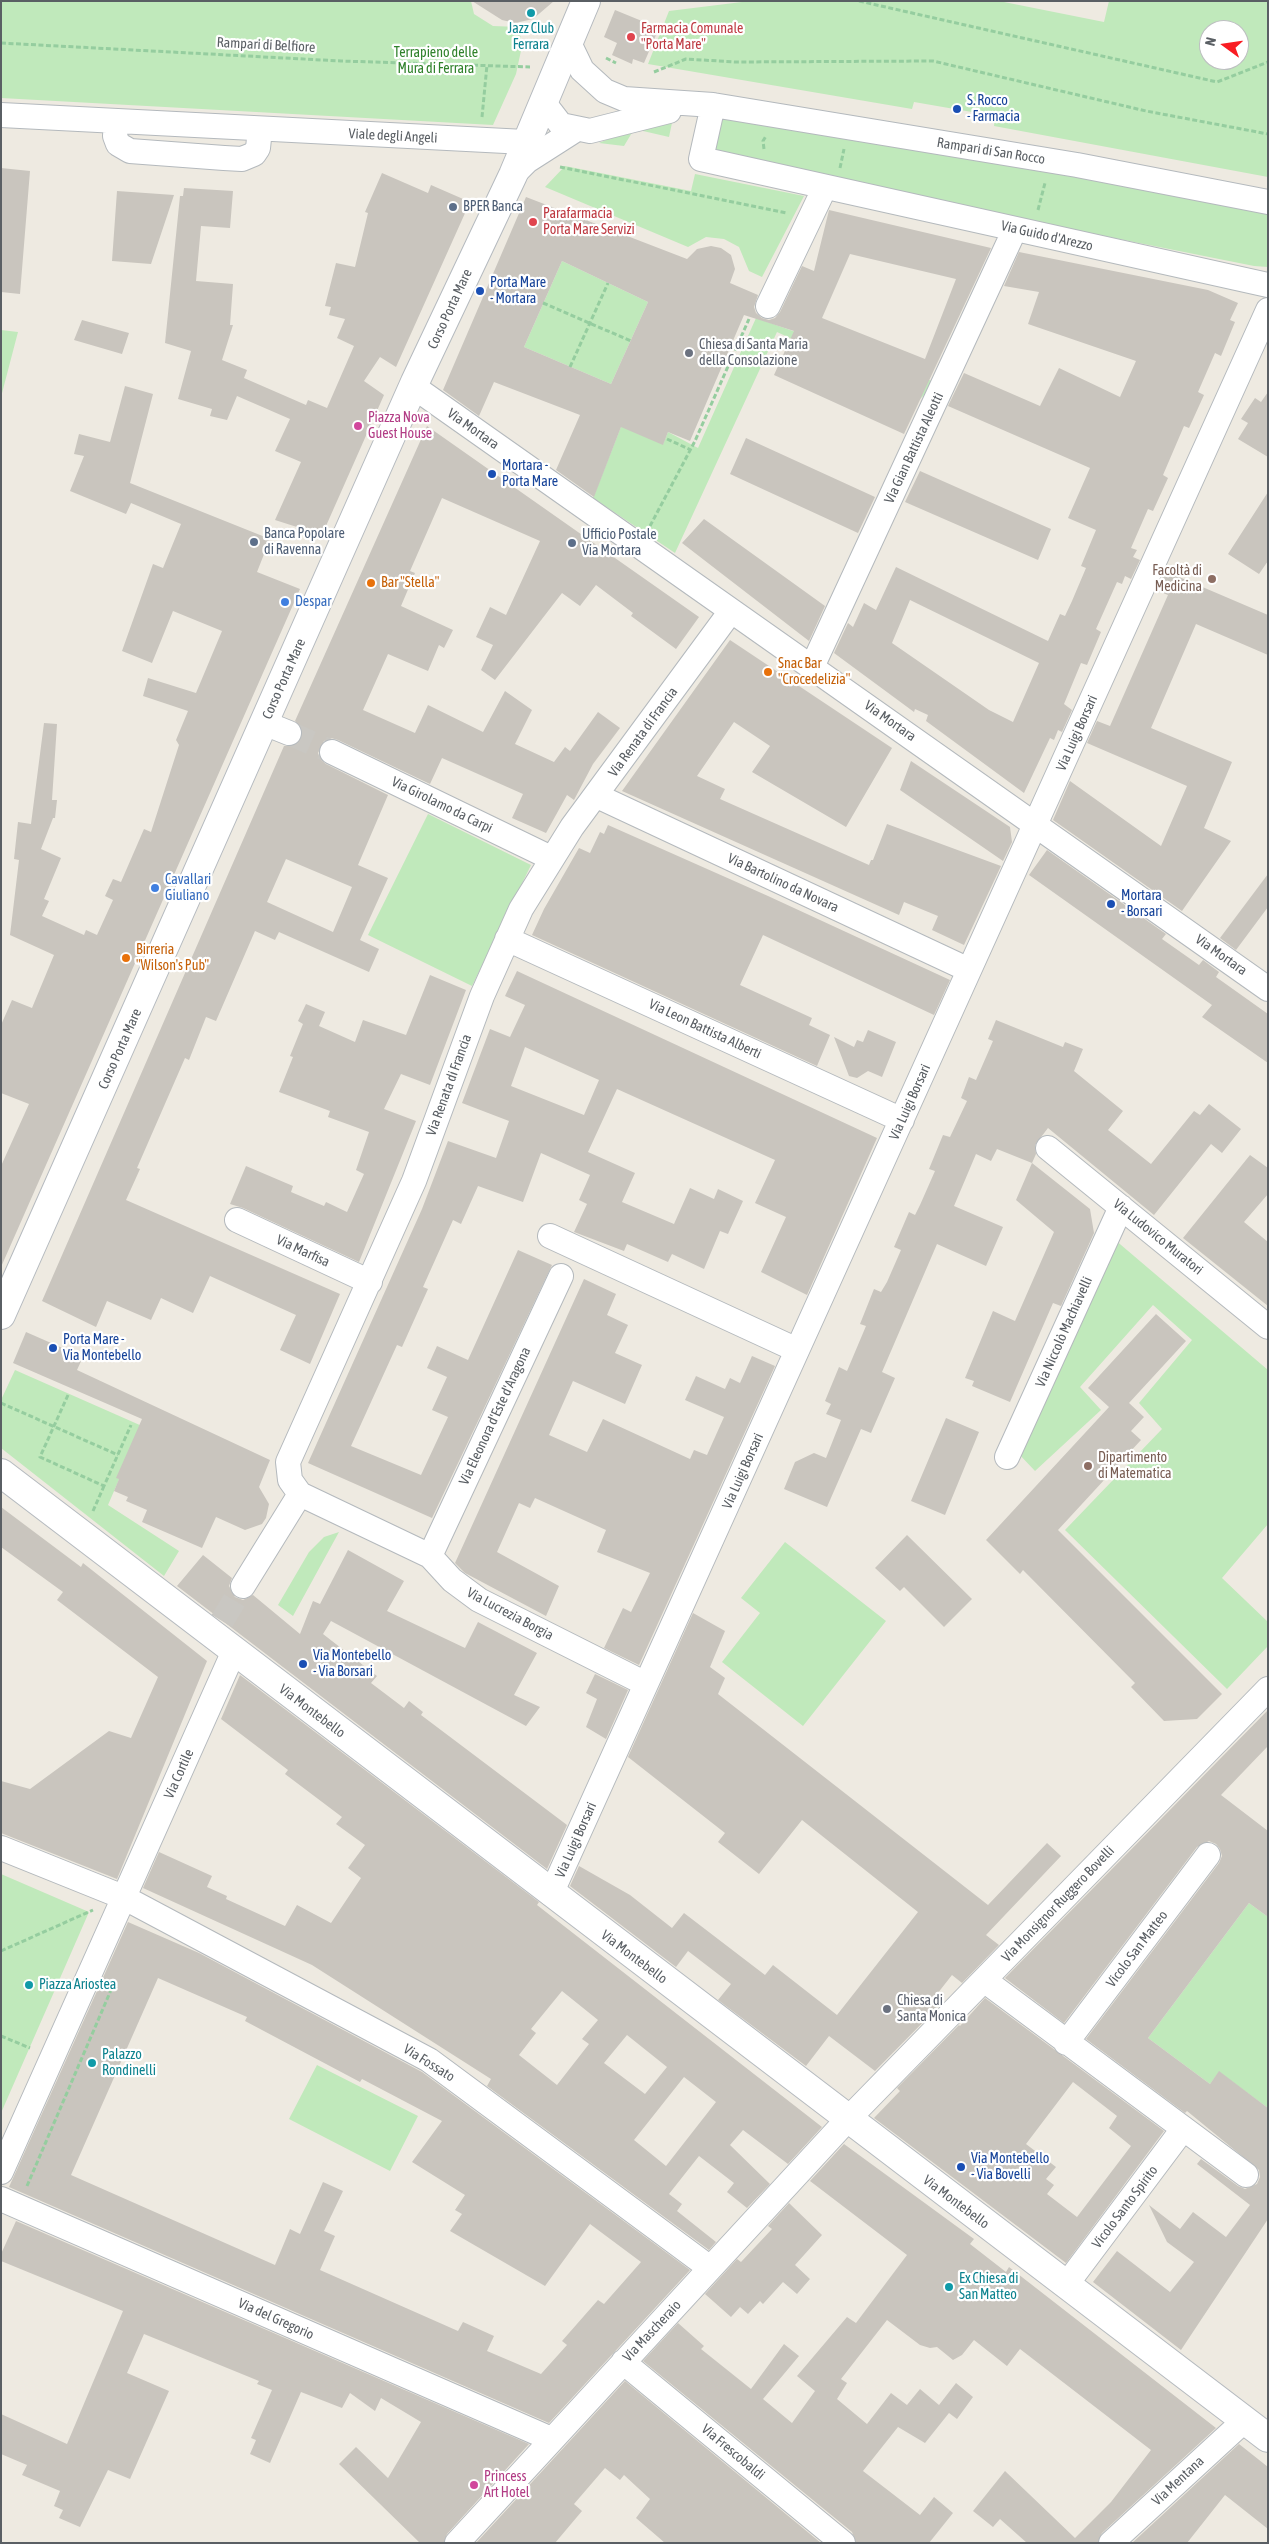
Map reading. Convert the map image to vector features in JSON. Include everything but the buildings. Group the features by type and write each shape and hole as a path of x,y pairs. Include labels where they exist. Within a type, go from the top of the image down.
{"street":[{"name":"Corso Porta Mare","path":"569,43 568,7 570,1"},
{"name":"Corso Porta Mare","path":"1,1315 414,387 513,175 525,142 544,103 586,1"},
{"name":"Rampari di San Rocco","path":"569,43 582,70 605,91 632,100 713,105 1067,164 1268,202"},
{"path":"544,103 561,125 577,129"},
{"name":"Rampari di San Rocco","path":"513,175 528,161 577,129 590,130 658,112 713,105"},
{"name":"Via Guido d'Arezzo","path":"713,105 701,159 832,178 1024,231 1268,286"},
{"name":"Viale degli Angeli","path":"1,116 525,142"},
{"path":"116,121 115,136 118,144 124,149 224,158 242,159 254,154 258,148 260,129"},
{"path":"768,306 810,218 832,178"},
{"name":"Via Gian Battista Aleotti","path":"812,667 1024,231"},
{"name":"Via Luigi Borsari","path":"551,1894 1268,310"},
{"name":"Via Mortara","path":"414,387 1268,989"},
{"name":"Via Renata di Francia","path":"300,1494 290,1480 288,1462 414,1181 482,996 507,939 552,858 731,611"},
{"path":"264,723 290,734"},
{"name":"Via Girolamo da Carpi","path":"332,752 552,858"},
{"name":"Via Bartolino da Novara","path":"597,796 969,970"},
{"name":"Via Leon Battista Alberti","path":"507,939 902,1120"},
{"name":"Via Ludovico Muratori","path":"1048,1148 1268,1327"},
{"name":"Via Niccolò Machiavelli","path":"1007,1457 1121,1207"},
{"name":"Via Marfisa","path":"237,1220 370,1282"},
{"path":"550,1236 797,1350"},
{"name":"Via Eleonora d'Este d'Aragona","path":"430,1556 560,1276"},
{"name":"Via Montebello","path":"1,1473 223,1636 551,1894 1066,2285 1259,2427"},
{"path":"243,1586 300,1494"},
{"name":"Via Lucrezia Borgia","path":"300,1494 430,1556 452,1580 479,1600 646,1684"},
{"name":"Via Cortile","path":"123,1897 223,1636"},
{"name":"Via Monsignor Ruggero Bovelli","path":"848,2119 1268,1690"},
{"path":"1,1848 123,1897 1,2172"},
{"name":"Vicolo San Matteo","path":"1066,2043 1208,1855"},
{"name":"Via Fossato","path":"123,1897 429,2060 710,2268"},
{"path":"984,1980 1066,2043 1246,2175"},
{"name":"Via Mascheraio","path":"457,2543 848,2119"},
{"name":"Vicolo Santo Spirito","path":"1066,2285 1183,2129"},
{"name":"Via del Gregorio","path":"1,2199 551,2439"},
{"name":"Via Frescobaldi","path":"623,2362 842,2543"},
{"name":"Via Mentana","path":"1111,2543 1259,2427"}],"path":[{"path":"859,1 1217,82 1268,62"},
{"name":"Rampari di Belfiore","path":"1,43 341,61 530,67"},
{"path":"599,52 616,63"},
{"path":"654,72 686,59 736,62 933,61 1146,111 1268,134"},
{"path":"483,104 487,65"},
{"path":"832,178 844,146"},
{"path":"555,166 810,218"},
{"path":"1024,231 1045,182"},
{"path":"570,367 608,283"},
{"path":"642,547 646,535 691,450 756,303 768,306"},
{"path":"543,304 631,341"},
{"path":"667,439 691,450"},
{"path":"68,1395 40,1457 104,1486 131,1425"},
{"path":"1,1403 118,1455"},
{"path":"1,1951 123,1897"},
{"path":"26,2187 115,1980"},
{"path":"1,2036 30,2048"}],"green space":[{"name":"Terrapieno delle Mura di Ferrara","path":"1,1 471,1 474,14 493,26 519,27 522,46 516,74 493,125 1,98"},
{"path":"750,1 999,1 1104,22 1109,1 1268,1 1268,177 994,126 995,116 914,102 912,109 648,64 669,11"},
{"path":"722,113 1268,209 1268,267 1254,266 854,186 713,155"},
{"path":"673,118 669,137 643,131 633,131 624,146 599,143 645,123"},
{"path":"565,166 691,191 695,174 804,196 762,277 749,271 739,247 724,239 706,237 688,247 545,187"},
{"path":"562,261 648,302 611,384 524,347"},
{"path":"756,318 813,338 829,340 937,383 920,399 777,332 675,553 593,498 626,414 644,436 663,444 668,432 698,448"},
{"path":"1,330 18,332 1,397"},
{"path":"428,814 531,865 472,986 368,935"},
{"path":"1114,1239 1268,1370 1268,1524 1222,1578 1268,1622 1268,1646 1227,1689 1065,1530 1162,1429 1139,1403 1192,1340 1153,1305 1080,1387 1101,1410 1035,1471 1017,1452"},
{"path":"15,1370 142,1426 108,1505 179,1551 164,1576 1,1448 1,1400"},
{"path":"339,1532 293,1616 278,1605 309,1552 324,1537"},
{"path":"785,1542 886,1621 803,1726 722,1662 760,1613 741,1598"},
{"name":"Piazza Ariostea","path":"1,1874 89,1912 1,2113"},
{"path":"1249,1903 1268,1917 1268,2108 1219,2072 1210,2084 1148,2038"},
{"path":"317,2065 418,2116 390,2171 289,2119"}],"tunnel":[{"path":"289,733 332,752"},
{"path":"222,1621 243,1586"}],"place":[{"name":"Jazz Club Ferrara","path":"531,13"},
{"name":"Farmacia Comunale \"Porta Mare\"","path":"631,37"},
{"name":"S. Rocco - Farmacia","path":"957,109"},
{"name":"BPER Banca","path":"453,207"},
{"name":"Parafarmacia Porta Mare Servizi","path":"533,222"},
{"name":"Porta Mare - Mortara","path":"480,291"},
{"name":"Chiesa di Santa Maria della Consolazione","path":"689,353"},
{"name":"Piazza Nova Guest House","path":"358,426"},
{"name":"Mortara - Porta Mare","path":"492,474"},
{"name":"Banca Popolare di Ravenna","path":"254,542"},
{"name":"Ufficio Postale Via Mortara","path":"572,543"},
{"name":"Facoltà di Medicina","path":"1212,579"},
{"name":"Bar \"Stella\"","path":"371,583"},
{"name":"Despar","path":"285,602"},
{"name":"Snac Bar \"Crocedelizia\"","path":"768,672"},
{"name":"Cavallari Giuliano","path":"155,888"},
{"name":"Mortara - Borsari","path":"1111,904"},
{"name":"Birreria \"Wilson's Pub\"","path":"126,958"},
{"name":"Porta Mare - Via Montebello","path":"53,1348"},
{"name":"Dipartimento di Matematica","path":"1088,1466"},
{"name":"Via Montebello - Via Borsari","path":"303,1664"},
{"name":"Piazza Ariostea","path":"29,1985"},
{"name":"Chiesa di Santa Monica","path":"887,2009"},
{"name":"Palazzo Rondinelli","path":"92,2063"},
{"name":"Via Montebello - Via Bovelli","path":"961,2167"},
{"name":"Ex Chiesa di San Matteo","path":"949,2287"},
{"name":"Princess Art Hotel","path":"474,2485"}]}
